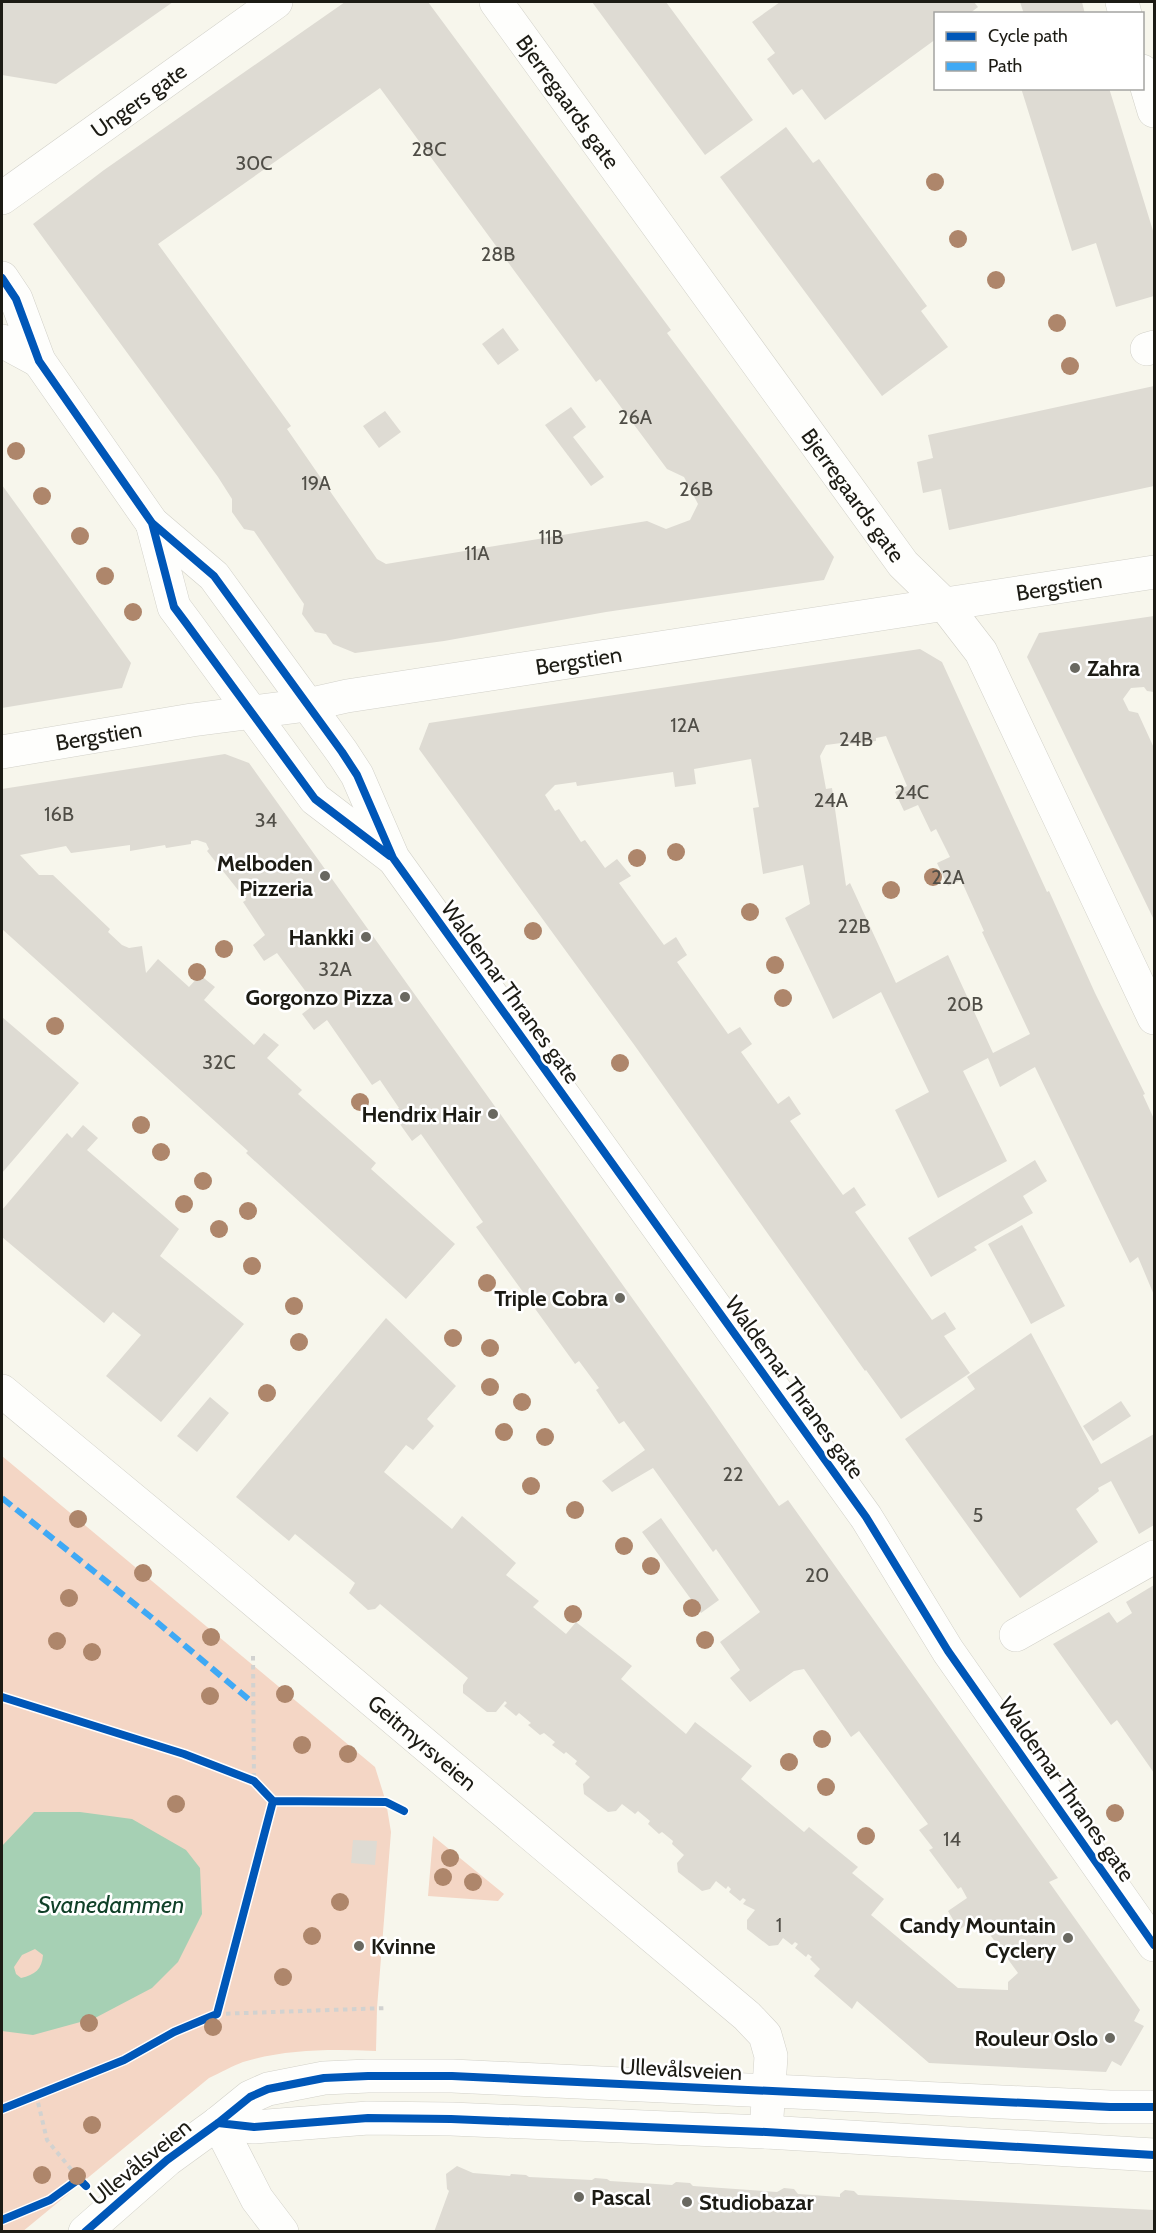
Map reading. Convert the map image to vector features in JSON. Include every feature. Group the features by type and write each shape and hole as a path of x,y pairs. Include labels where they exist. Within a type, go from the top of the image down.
{"street":[{"name":"Ungers gate","path":"2,198 276,2"},
{"name":"Bjerregaards gate","path":"496,2 903,564 944,604 981,652 1155,1018"},
{"path":"1144,74 1155,111"},
{"name":"Waldemar Thranes gate","path":"2,278 16,299 39,361 152,523 214,576 357,775 393,858 866,1517 948,1651 1155,1945"},
{"name":"Waldemar Thranes gate","path":"2,341 39,361"},
{"name":"Waldemar Thranes gate","path":"152,523 174,607 315,799 393,858"},
{"name":"Bergstien","path":"2,753 192,720 307,705 347,696 1155,572"},
{"name":"Geitmyrsveien","path":"2,1391 747,2016 765,2035 771,2056 766,2132"},
{"path":"1016,1635 1155,1557"},
{"name":"Ullevålsveien","path":"86,2232 167,2160 250,2097 268,2089 324,2078 452,2076 1155,2107"},
{"name":"Ullevålsveien","path":"218,2123 255,2127 330,2120 405,2118 766,2132 1155,2155"},
{"path":"218,2123 257,2199 282,2232"}],"path":[{"path":"253,1654 254,1781"},
{"path":"244,1777 254,1781 261,1788"},
{"path":"217,2014 220,2002"},
{"path":"206,2018 217,2014 387,2008"},
{"path":"28,2098 47,2090"},
{"path":"36,2094 47,2140 86,2186"},
{"path":"2,2220 50,2200 79,2180"}],"shaded area":[{"path":"2,1456 375,1767 386,1802 391,1832 377,2008 376,2051 292,2052 243,2062 209,2078 22,2232 2,2231"},
{"path":"433,1836 504,1894 498,1901 428,1896"}],"water":[{"name":"Svanedammen","path":"34,1812 80,1812 132,1819 186,1850 200,1868 202,1914 178,1962 152,1988 95,2018 33,2035 2,2031 2,1846","holes":["35,1949 43,1955 41,1964 34,1973 21,1978 16,1974 14,1967 22,1955"]}],"building":[{"path":"2,2 173,2 56,84 2,75"},
{"path":"345,2 428,2 671,330 667,333 834,557 824,580 606,612 444,641 355,653 333,644 326,634 315,632 302,614 304,604 254,531 244,529 232,512 232,499 218,477 33,224 104,170","holes":["380,88 596,382 600,379 667,469 684,477 698,504 690,520 666,529 647,521 386,564 377,559 287,429 291,426 158,244"]},
{"path":"592,2 666,2 753,120 705,155"},
{"path":"780,2 974,2 978,7 972,12 934,12 934,40 825,120 802,89 793,95 767,59 775,53 752,22"},
{"path":"1020,2 1082,2 1084,12 1023,12"},
{"path":"1022,90 1110,90 1154,234 1154,296 1116,307 1096,243 1072,251"},
{"path":"786,127 813,163 819,159 927,306 921,311 948,347 882,396 720,177"},
{"path":"503,328 519,350 498,365 482,344"},
{"path":"1154,386 1154,486 949,530 941,489 923,493 917,462 933,458 928,435"},
{"path":"571,407 586,427 573,437 604,477 591,486 545,425"},
{"path":"385,411 401,432 379,448 363,426"},
{"path":"2,485 131,663 122,688 2,708"},
{"path":"1154,616 1154,692 1147,691 1144,687 1131,688 1123,699 1129,711 1138,713 1154,748 1154,920 1027,657 1039,633"},
{"path":"920,649 942,662 1047,892 1049,891 1095,993 1145,1094 1143,1095 1154,1119 1154,1295 1138,1257 1130,1263 1035,1067 1000,1087 988,1058 963,1071 1007,1161 938,1198 895,1110 929,1092 881,992 833,1019 785,918 810,904 803,865 763,874 753,808 759,807 751,759 694,769 696,784 675,787 673,772 577,786 576,782 555,785 545,795 555,811 559,809 581,842 585,840 605,868 617,859 631,876 619,883 664,945 676,937 687,955 677,962 728,1034 740,1027 752,1044 741,1052 778,1104 789,1096 801,1114 790,1121 843,1195 854,1187 866,1205 855,1212 932,1320 945,1312 956,1329 944,1336 970,1373 901,1419 635,1046 419,749 429,723","holes":["886,736 907,786 895,792 904,811 918,805 931,832 936,829 950,857 937,863 948,886 961,880 984,931 982,932 1030,1034 993,1053 948,955 896,983 850,883 846,886 832,788 826,789 820,756 826,745 876,741 876,738"]},
{"path":"225,754 249,763 779,1506 788,1500 1058,1878 1049,1882 1140,2010 1134,2021 1144,2026 1121,2066 1112,2061 1106,2072 929,2063 857,2001 852,2009 814,1976 820,1969 810,1959 812,1957 808,1954 806,1957 795,1948 798,1944 795,1942 792,1945 783,1938 778,1945 769,1946 747,1929 747,1920 755,1910 743,1904 746,1900 743,1898 740,1901 729,1892 731,1889 728,1886 726,1889 716,1881 710,1889 702,1891 678,1872 677,1863 684,1855 672,1844 673,1841 662,1832 659,1834 648,1824 650,1821 638,1811 635,1814 622,1804 616,1811 608,1812 584,1794 583,1784 590,1777 575,1764 577,1761 552,1745 555,1742 544,1733 540,1735 519,1713 516,1716 504,1706 507,1703 505,1701 496,1712 487,1712 463,1693 463,1685 468,1678 380,1604 375,1609 368,1610 349,1593 355,1583 295,1534 289,1541 236,1497 386,1318 456,1386 427,1419 434,1426 413,1450 406,1445 384,1472 452,1529 462,1516 516,1563 506,1575 539,1601 533,1607 566,1634 576,1622 632,1666 621,1679 686,1734 695,1722 752,1766 741,1779 804,1832 809,1827 858,1867 852,1873 884,1899 871,1915 958,1988 1008,1990 1008,1982 1018,1973 977,1917 959,1930 948,1911 967,1898 961,1887 958,1889 929,1850 933,1848 919,1830 928,1824 859,1731 851,1737 804,1669 794,1671 750,1702 730,1678 740,1670 720,1642 760,1612 716,1549 713,1552 653,1468 612,1492 602,1481 645,1450 624,1421 619,1424 596,1390 599,1388 579,1361 575,1364 476,1227 483,1222 421,1134 412,1141 392,1113 399,1108 380,1080 372,1085 327,1020 314,1030 302,1014 315,1004 277,953 264,961 253,945 265,935 243,902 246,900 207,851 209,849 206,843 197,840 191,841 191,844 166,848 165,845 130,851 130,845 71,853 66,846 20,855 39,875 53,875 110,929 108,932 122,945 129,948 142,946 146,973 158,959 189,987 200,975 215,987 204,1000 254,1045 264,1033 279,1045 267,1058 302,1090 298,1094 376,1163 371,1169 455,1244 406,1299 246,1153 248,1151 2,929 2,789"},
{"path":"2,1017 79,1083 2,1173"},
{"path":"83,1125 98,1138 87,1150 179,1229 160,1256 244,1324 161,1422 106,1376 141,1335 113,1312 104,1323 2,1237 2,1210 67,1133 72,1138"},
{"path":"1035,1160 1047,1181 1023,1196 1033,1213 974,1247 977,1250 931,1277 908,1238"},
{"path":"1022,1225 1065,1306 1031,1324 988,1244"},
{"path":"1031,1333 1101,1464 1154,1434 1154,1525 1139,1534 1111,1481 1098,1488 1099,1491 1076,1509 1098,1542 1020,1598 905,1439 975,1389 967,1377"},
{"path":"210,1397 229,1413 197,1452 177,1436"},
{"path":"1121,1401 1131,1416 1093,1441 1083,1426"},
{"path":"661,1518 719,1600 701,1613 642,1532"},
{"path":"1154,1585 1154,1773 1117,1720 1111,1725 1053,1644 1109,1612 1117,1623 1132,1613 1126,1602"},
{"path":"353,1840 377,1841 375,1865 351,1863"},
{"path":"457,2166 473,2173 510,2176 511,2174 592,2180 595,2178 672,2185 676,2182 690,2183 693,2186 777,2192 784,2188 794,2189 798,2194 840,2197 845,2190 854,2191 858,2195 1154,2210 1154,2232 434,2232 449,2191 446,2174"}],"marked path":[{"path":"2,1498 151,1617 253,1703"}],"cycle path":[{"path":"2,278 16,299 39,361 152,523 214,576 342,752 357,775 393,858 866,1517 948,1651 1154,1945"},
{"path":"152,523 174,607 315,799 390,856"},
{"path":"2,1697 184,1754 254,1781 273,1801 217,2014 174,2032 124,2060 2,2109"},
{"path":"273,1801 386,1802 404,1811"},
{"path":"85,2232 167,2160 250,2097 268,2089 324,2078 452,2076 1110,2107 1154,2107"},
{"path":"218,2123 254,2127 368,2118 451,2119 766,2132 1154,2155"},
{"path":"2,2220 50,2200 79,2179 86,2186"}],"place":[{"name":"Zahra","path":"1075,668"},
{"name":"Melboden Pizzeria","path":"325,876"},
{"name":"Hankki","path":"366,937"},
{"name":"Gorgonzo Pizza","path":"405,997"},
{"name":"Hendrix Hair","path":"493,1114"},
{"name":"Triple Cobra","path":"620,1298"},
{"name":"Candy Mountain Cyclery","path":"1068,1938"},
{"name":"Kvinne","path":"359,1946"},
{"name":"Rouleur Oslo","path":"1110,2038"},
{"name":"Pascal","path":"579,2197"},
{"name":"Studiobazar","path":"687,2202"}]}
